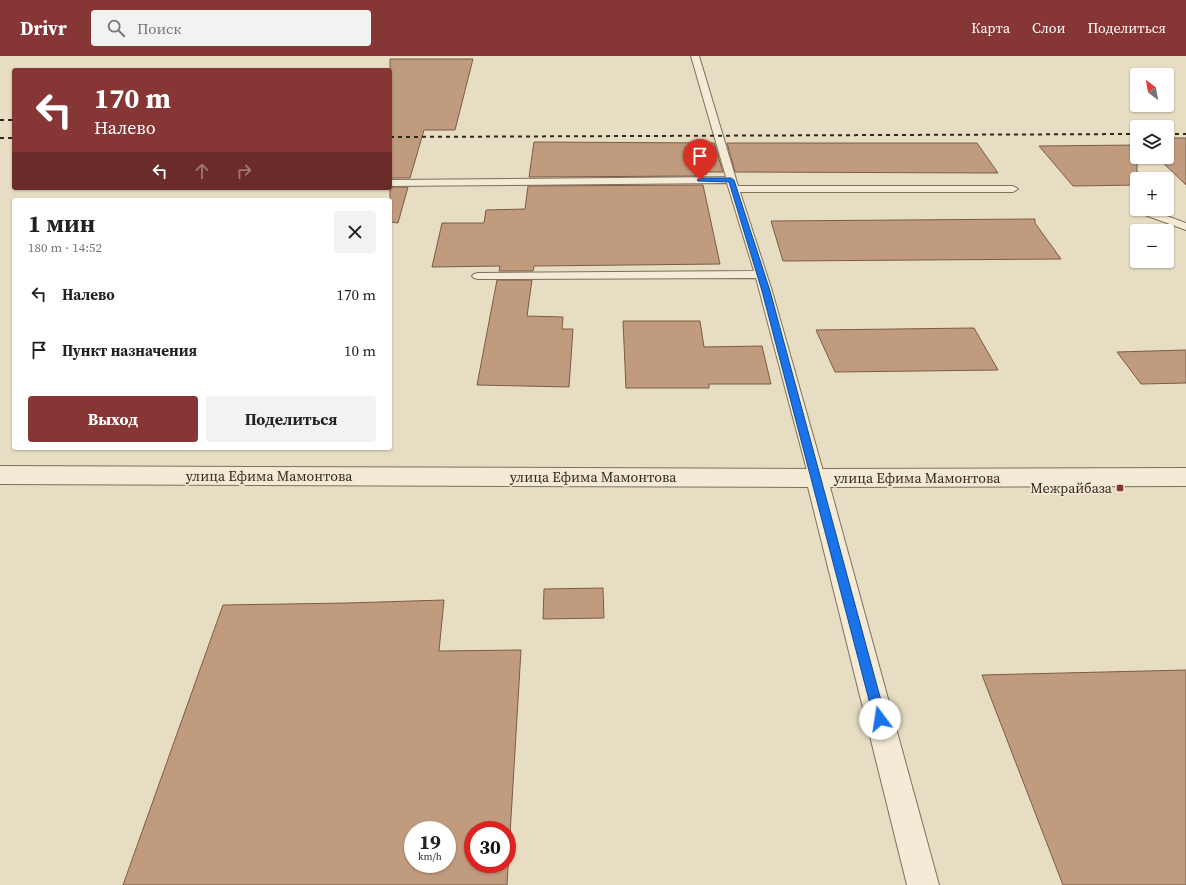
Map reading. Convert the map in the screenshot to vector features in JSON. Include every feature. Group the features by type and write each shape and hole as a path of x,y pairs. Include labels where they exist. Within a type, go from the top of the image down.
{"street":[{"name":"улица Ефима Мамонтова","path":"0,475 817,478 1186,477"},
{"path":"817,478 923,885"}],"lane":[{"path":"695,56 710,111 761,274 817,478"},
{"path":"392,183 733,184 1013,189"},
{"path":"1157,216 1186,227"},
{"path":"478,276 761,274"}],"building":[{"path":"390,59 473,59 455,130 424,130 410,178 392,178 392,68 390,68"},
{"path":"1174,138 1186,138 1186,185 1164,164 1174,164"},
{"path":"534,142 714,143 723,172 706,172 707,174 701,174 701,176 529,177"},
{"path":"727,143 977,143 998,173 735,172"},
{"path":"1130,145 1130,164 1137,164 1137,172 1130,172 1130,185 1073,186 1039,146"},
{"path":"703,185 720,264 534,266 533,271 499,271 500,266 432,267 442,223 484,223 486,210 525,209 528,186"},
{"path":"392,187 408,187 398,223 392,222 392,198 390,198 390,190 392,190"},
{"path":"1035,219 1035,223 1061,259 783,261 771,221"},
{"path":"497,280 532,280 527,316 563,317 562,329 573,329 569,387 477,385"},
{"path":"623,321 700,321 704,347 762,346 771,384 709,384 709,388 626,388"},
{"path":"974,328 998,370 835,372 816,330"},
{"path":"1186,350 1186,383 1141,384 1117,352"},
{"path":"603,588 604,618 543,619 544,589"},
{"path":"444,600 439,651 521,650 511,821 464,821 464,873 508,873 507,885 123,885 223,605"},
{"path":"1186,670 1186,885 1063,885 982,675"}],"railway":[{"path":"0,120 12,120"},
{"path":"392,137 1130,134"},
{"path":"1174,134 1186,134"},
{"path":"0,138 12,138"}],"place":[{"name":"Межрайбаза","path":"1120,488"}],"route":[{"path":"700,180 731,180 766,291 880,719"}]}
